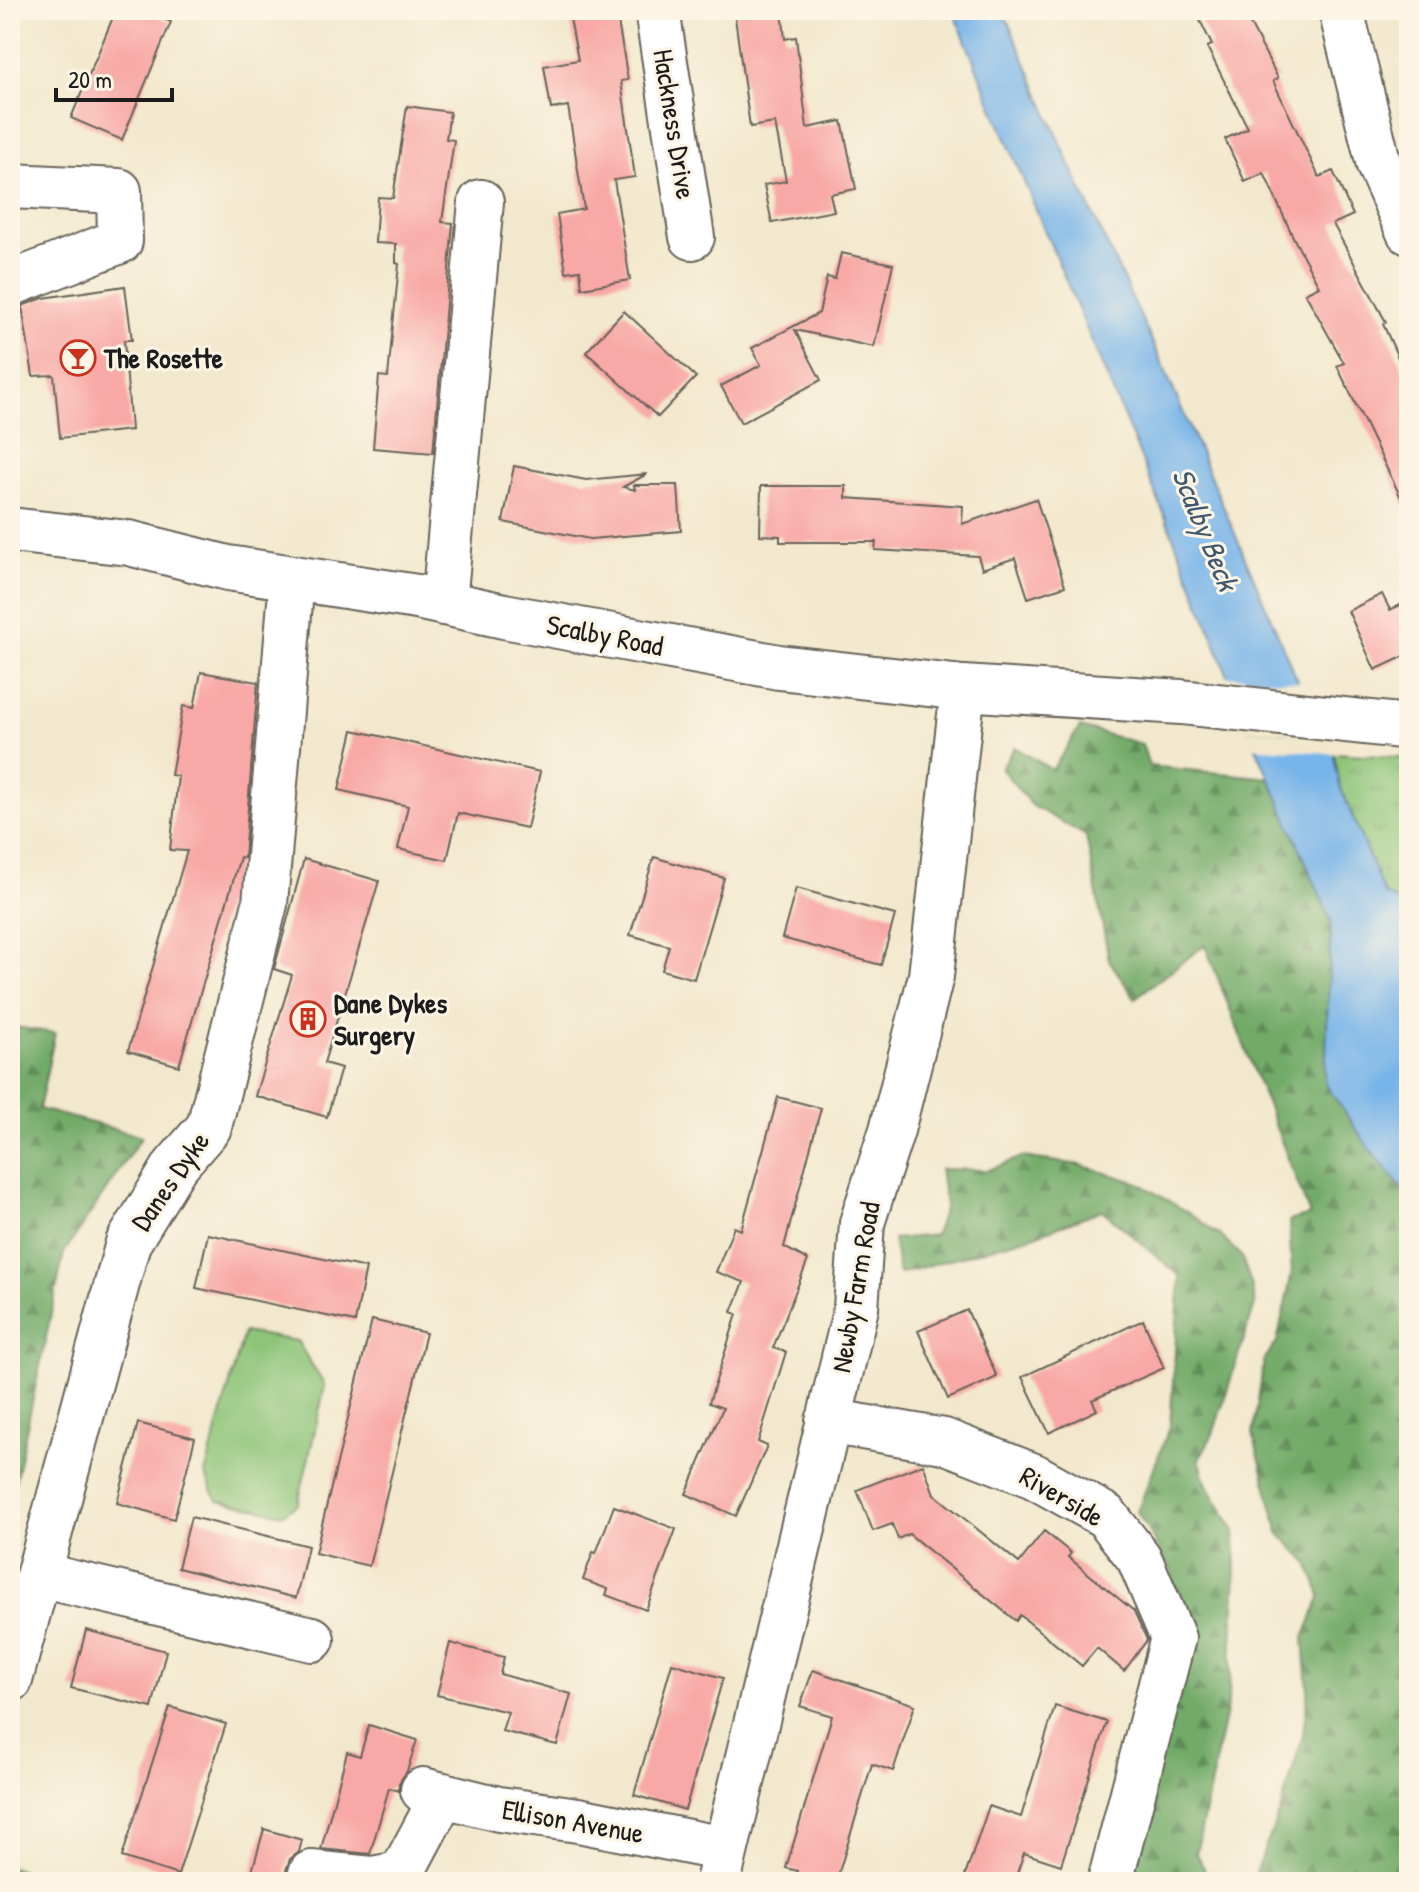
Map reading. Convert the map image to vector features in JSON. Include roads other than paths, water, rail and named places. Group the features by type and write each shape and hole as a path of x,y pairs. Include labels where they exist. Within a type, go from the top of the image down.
{"main road":[{"name":"Hackness Drive","path":"657,10 692,237"},
{"path":"1341,10 1379,165 1409,232"},
{"path":"10,186 119,191 120,241 10,284"},
{"path":"444,603 481,202"},
{"name":"Scalby Road","path":"10,530 129,543 228,568 444,603 779,667 963,688 1205,706 1409,727"},
{"name":"Danes Dyke","path":"10,1680 128,1243 175,1166 209,1127 265,904 292,578"},
{"name":"Newby Farm Road","path":"721,1866 856,1308 862,1223 892,1130 931,976 963,688"},
{"name":"Riverside","path":"828,1421 944,1441 1034,1476 1106,1516 1139,1558 1173,1638 1110,1882"},
{"path":"39,1575 312,1639"},
{"name":"Ellison Avenue","path":"311,1873 372,1879 401,1874 433,1792 499,1809 578,1820 721,1866"}],"water":[{"name":"Scalby Beck","path":"953,10 1003,10 1162,363 1299,684 1229,679 1163,511"},
{"path":"1249,731 1330,737 1340,786 1384,894 1409,906 1409,1196 1369,1148 1325,1083 1331,920"}],"place":[{"name":"The Rosette","path":"78,358"},
{"name":"Dane Dykes Surgery","path":"308,1019"}]}
